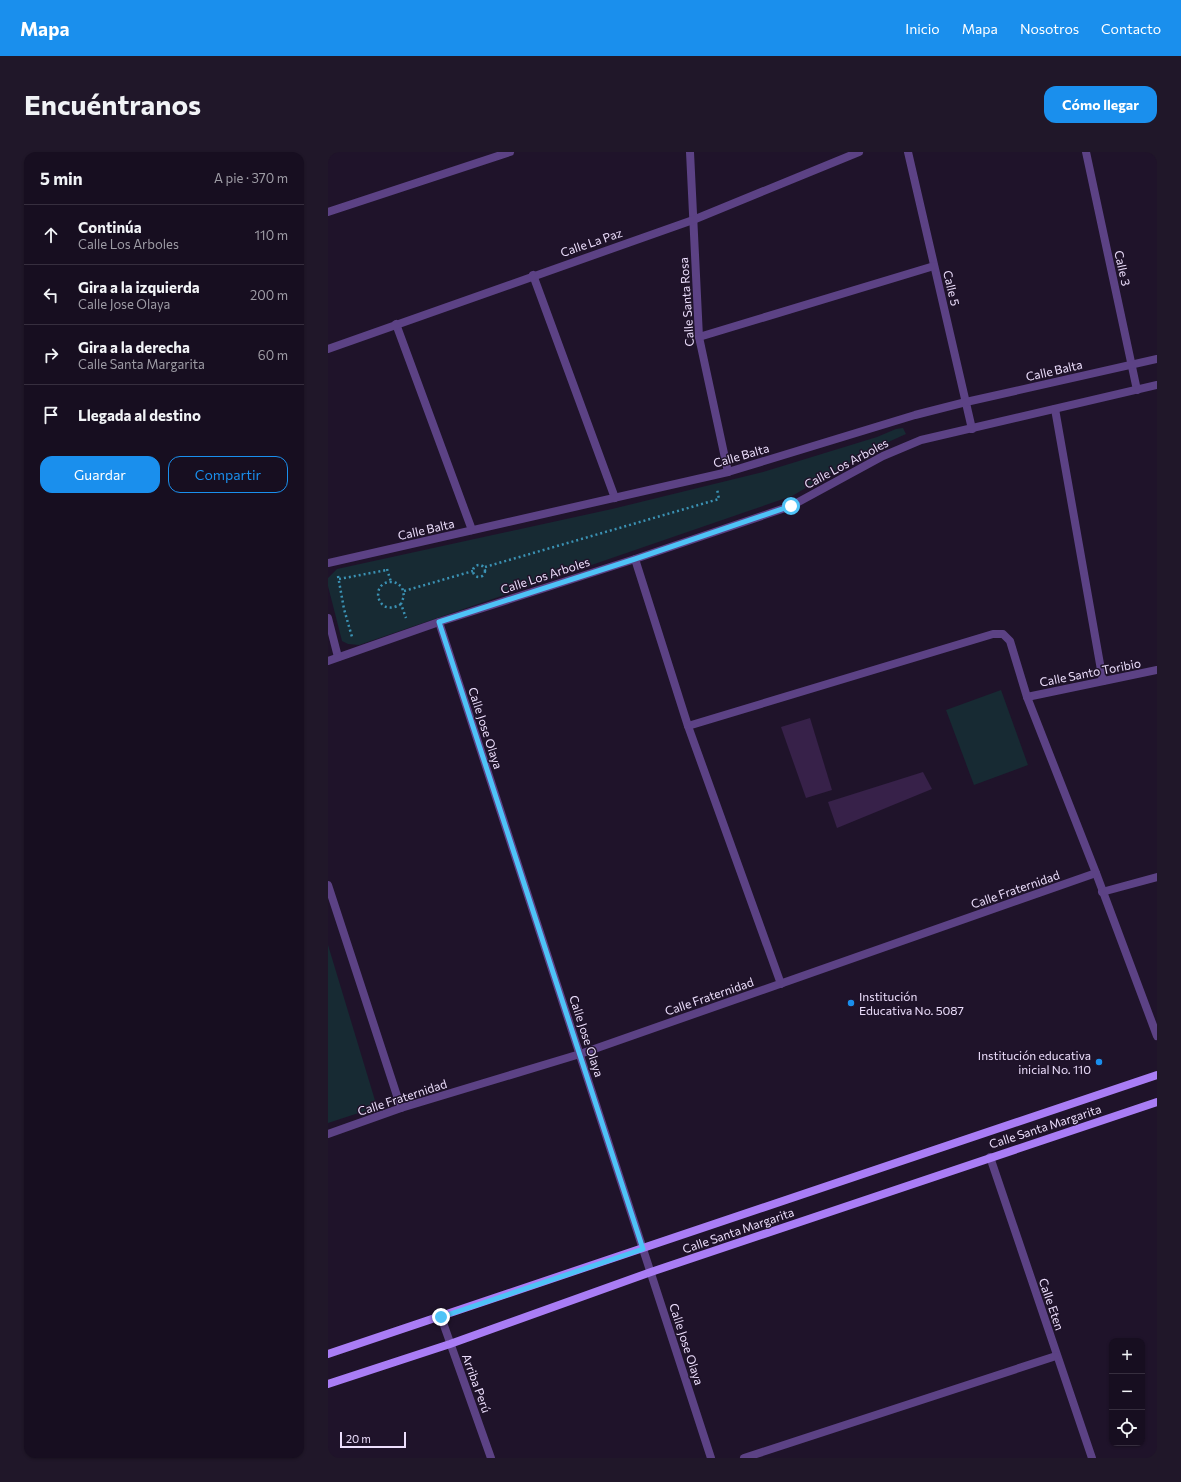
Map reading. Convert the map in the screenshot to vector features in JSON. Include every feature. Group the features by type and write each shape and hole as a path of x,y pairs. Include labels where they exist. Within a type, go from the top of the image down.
{"main road":[{"name":"Calle Santa Margarita","path":"328,1354 1157,1075"},
{"name":"Calle Santa Margarita","path":"328,1384 450,1344 651,1272 1157,1102"}],"street":[{"path":"328,212 510,152"},
{"name":"Calle Santa Rosa","path":"690,152 699,337 728,472"},
{"name":"Calle La Paz","path":"328,349 533,275 693,220 859,152"},
{"name":"Calle 5","path":"908,152 972,429"},
{"name":"Calle 3","path":"1086,152 1137,390"},
{"path":"699,337 934,266"},
{"path":"533,275 615,498"},
{"path":"396,324 472,530"},
{"name":"Calle Balta","path":"328,563 728,472 915,415 1157,359"},
{"name":"Calle Los Arboles","path":"328,661 439,622 635,559 791,506 883,456 921,440 1157,385"},
{"path":"1055,409 1103,681"},
{"path":"635,559 688,726 781,984"},
{"path":"328,618 338,657"},
{"name":"Calle Jose Olaya","path":"439,622 711,1458"},
{"path":"688,726 993,634 1003,634 1010,642 1027,697 1096,873 1157,1036"},
{"name":"Calle Santo Toribio","path":"1027,697 1157,670"},
{"name":"Calle Fraternidad","path":"328,1134 401,1108 580,1054 1096,873"},
{"path":"1102,892 1157,876"},
{"path":"328,885 401,1108"},
{"name":"Calle Eten","path":"990,1157 1056,1356 1092,1458"},
{"name":"Arriba Perú","path":"441,1317 491,1458"},
{"path":"744,1458 1056,1356"}],"path":[{"path":"485,567 486,571 481,577 476,577 473,573 473,568 476,565 480,564 485,567 719,499 713,475"},
{"path":"352,635 344,609 339,579 387,570"},
{"path":"404,591 473,571"},
{"path":"388,582 398,584 404,591 401,604 395,608 388,608 382,604 378,598 378,592 381,586 388,582"}],"shaded area":[{"path":"903,428 906,434 875,448 792,496 359,645 348,644 342,641 328,586 328,578 337,569 612,509 763,472"},
{"path":"1001,690 1028,765 974,785 946,710"},
{"path":"328,945 377,1107 328,1123"}],"building":[{"path":"810,718 832,790 806,798 781,727"},
{"path":"923,772 932,789 837,828 828,802"}],"place":[{"name":"Institución Educativa No. 5087","path":"851,1003"},
{"name":"Institución educativa inicial No. 110","path":"1099,1062"}],"route":[{"path":"441,1317 643,1249 439,622 635,559 791,506"}]}
